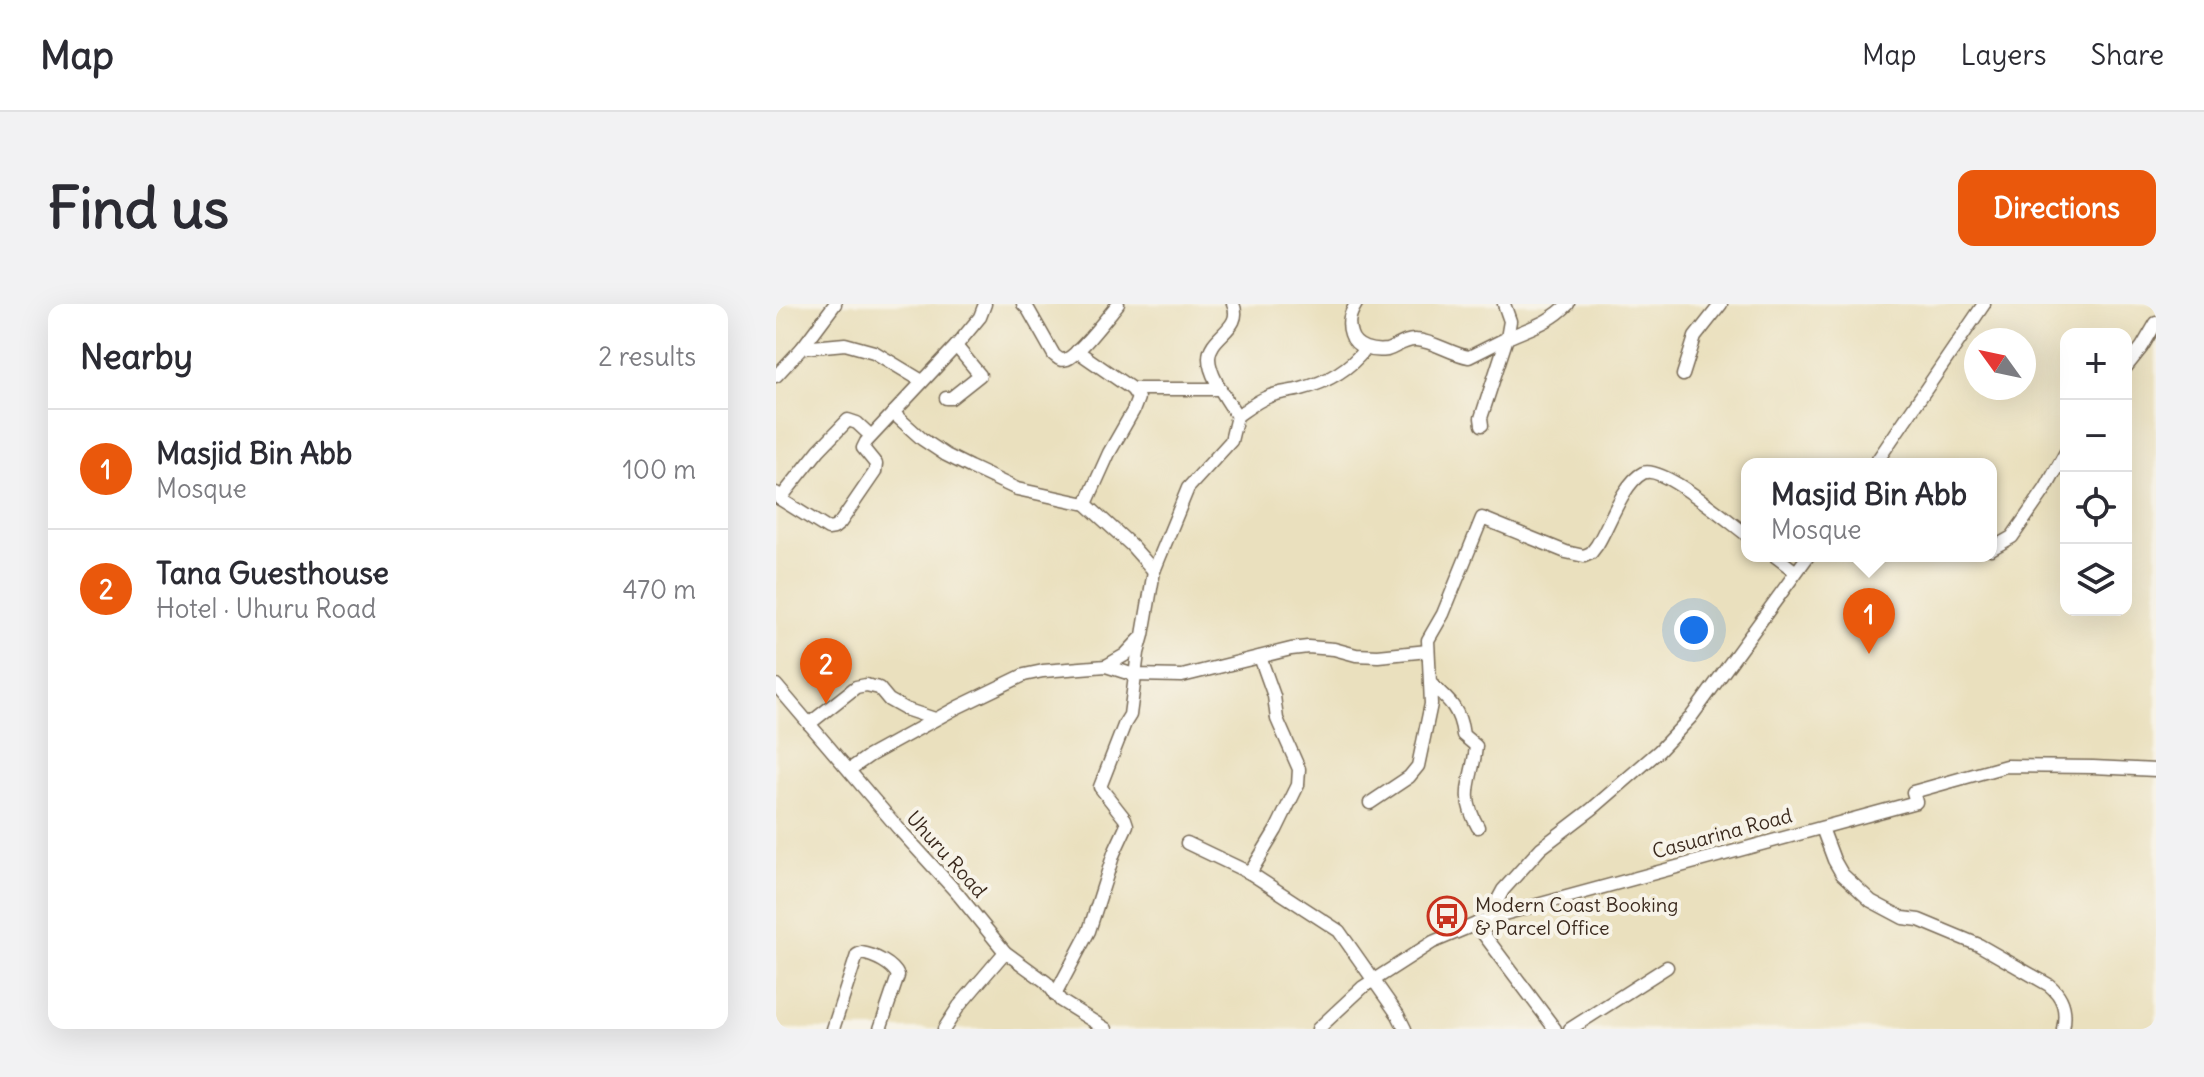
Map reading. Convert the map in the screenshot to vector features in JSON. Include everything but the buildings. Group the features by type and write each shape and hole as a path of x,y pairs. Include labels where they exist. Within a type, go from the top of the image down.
{"street":[{"path":"776,376 835,304"},
{"path":"871,436 857,423 848,420 778,496 828,529 844,519 875,472 876,464 863,448 956,346 980,317 985,304"},
{"path":"1041,304 1027,309 1054,355 1060,359 1066,359 1077,351 1118,304"},
{"path":"1233,304 1233,322 1218,337 1209,358 1220,389 1237,416"},
{"path":"1356,304 1349,327 1354,341 1365,349 1384,350 1416,340 1469,357 1549,320 1568,304"},
{"path":"1482,425 1481,418 1507,338 1510,321 1504,304"},
{"path":"1683,375 1695,337 1721,304"},
{"path":"1879,458 1984,304"},
{"path":"2132,360 2156,323"},
{"path":"802,348 845,344 874,352 922,381"},
{"path":"946,398 951,398 980,375 956,346"},
{"path":"1055,995 1089,931 1114,853 1127,825 1100,787 1130,715 1134,675 1154,571 1188,488 1231,441 1237,416 1267,397 1299,390 1332,377 1355,362 1365,349"},
{"path":"1077,351 1137,393 1137,403 1109,453 1086,504"},
{"path":"1132,389 1220,389"},
{"path":"893,413 922,439 970,467 1017,489 1086,504 1154,571"},
{"path":"1997,546 2012,537 2060,463"},
{"path":"1370,803 1409,777 1418,766 1431,704 1428,640 1443,614 1482,518 1566,552 1584,556 1597,545 1629,487 1643,473 1654,471 1692,493 1741,530"},
{"path":"1783,562 1796,572"},
{"path":"1493,917 1503,890 1541,848 1659,751 1691,717 1804,562"},
{"path":"1106,666 1125,655 1143,635"},
{"path":"849,770 935,719 1024,675 1043,671 1106,666 1134,675 1182,676 1308,647 1378,656 1428,651"},
{"path":"1250,873 1298,785 1299,769 1277,719 1274,696 1260,657"},
{"path":"1430,683 1453,704 1462,721 1463,735 1475,743 1467,790 1469,812 1478,827"},
{"name":"Uhuru Road","path":"776,685 1005,952 1040,976 1071,1009 1106,1029"},
{"path":"809,724 856,687 866,685 879,688 889,700 905,709 935,719"},
{"name":"Casuarina Road","path":"1318,1029 1373,981 1433,942 1493,917 1916,802 1913,792 2006,766 2156,770"},
{"path":"1822,828 1842,874 1861,893 1903,918 1919,920 1979,945 2049,985 2058,993 2065,1008 2063,1029"},
{"path":"1187,843 1250,873 1339,931 1405,1029"},
{"path":"1476,924 1555,1029"},
{"path":"944,1029 959,1006 1005,952"},
{"path":"833,1029 857,955 861,953 893,968 898,976 880,1029"},
{"path":"1570,1029 1667,967"}],"place":[{"name":"Masjid Bin Abb","path":"1869,654"},
{"name":"Tana Guesthouse","path":"826,704"},
{"name":"Modern Coast Booking & Parcel Office","path":"1447,916"}]}
